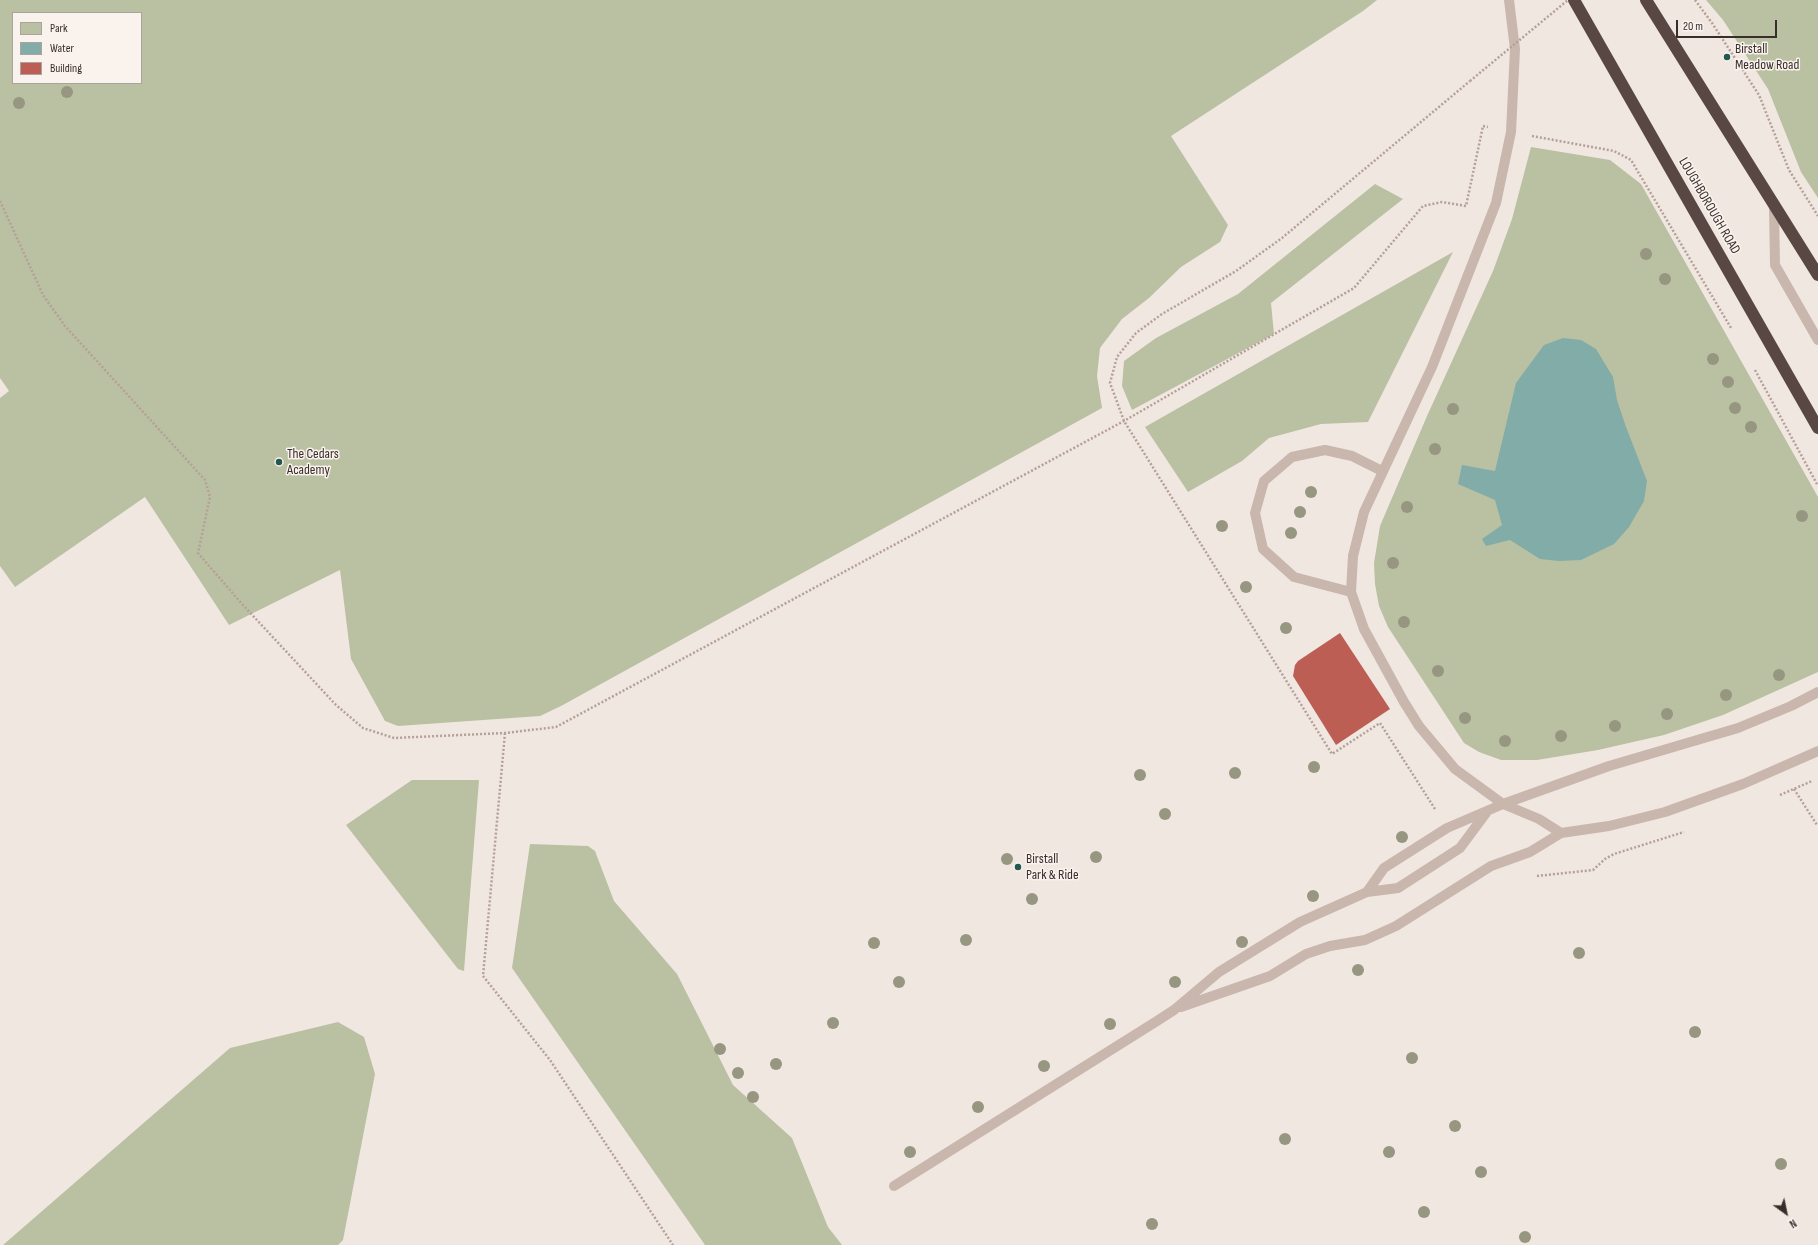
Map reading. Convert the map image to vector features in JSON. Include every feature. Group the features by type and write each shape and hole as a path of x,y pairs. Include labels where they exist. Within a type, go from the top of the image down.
{"highway":[{"name":"LOUGHBOROUGH ROAD","path":"1574,0 1818,428"},
{"path":"1646,0 1818,275"}],"lane":[{"path":"1508,0 1515,49 1511,132 1496,203 1432,367 1382,470 1364,512 1353,556 1350,592 1364,629 1418,726 1455,769 1503,804 1539,818 1561,832"},
{"path":"1774,206 1775,265 1818,340"},
{"path":"1350,592 1294,576 1263,549 1255,513 1264,481 1292,457 1325,450 1352,456 1382,470"},
{"path":"1367,892 1384,868 1447,828 1486,813 1503,804 1609,766 1738,728 1791,706 1818,692"},
{"path":"1174,1010 1230,988 1270,976 1306,954 1330,946 1365,940 1390,929 1491,866 1530,852 1561,832 1609,826 1665,812 1743,784 1818,751"},
{"path":"894,1186 1174,1010 1219,972 1300,922 1367,892 1398,888 1460,848 1486,813"}],"path":[{"path":"1380,723 1332,754 1124,421 1110,383 1117,357 1136,333 1162,314 1241,267 1282,238 1568,0"},
{"path":"1694,0 1712,22 1759,95 1789,170 1818,216"},
{"path":"0,201 43,295 65,326 206,480 210,497 198,552 242,604 331,699 363,728 394,738 505,733 556,727 1124,421 1354,288 1423,206 1442,202 1466,206 1483,126 1614,151 1631,160 1735,335"},
{"path":"1754,369 1818,486"},
{"path":"505,733 483,976 550,1060 673,1245"},
{"path":"1794,789 1817,825"}],"green space":[{"name":"The Cedars Academy","path":"0,0 1377,0 1363,11 1171,136 1228,225 1220,242 1181,267 1149,298 1122,319 1100,348 1097,376 1102,408 561,706 540,716 398,726 385,721 351,659 340,570 229,625 145,497 15,587 0,566 0,398 9,391 0,378"},
{"path":"1706,0 1818,0 1818,198 1801,172 1768,89 1723,20"},
{"path":"1531,147 1610,160 1641,184 1818,497 1818,672 1723,715 1664,735 1598,750 1537,760 1501,760 1479,752 1464,743 1388,627 1379,606 1375,584 1374,563 1380,526 1427,416 1493,271 1512,219"},
{"path":"1375,184 1403,199 1271,303 1274,334 1132,410 1122,386 1124,361 1156,338 1238,294"},
{"path":"1453,252 1368,422 1321,424 1269,438 1242,461 1188,492 1145,427"},
{"path":"412,780 479,780 464,971 458,969 346,825"},
{"path":"530,844 588,846 595,851 614,901 677,974 733,1085 792,1138 828,1227 842,1245 705,1245 512,968"},
{"path":"338,1022 364,1037 375,1074 343,1240 338,1245 3,1245 230,1048"}],"water":[{"path":"1563,338 1581,340 1596,349 1613,377 1617,400 1647,481 1644,501 1629,527 1614,544 1581,560 1559,561 1540,559 1510,540 1486,546 1482,539 1502,525 1495,500 1458,484 1462,465 1495,471 1516,383 1544,345"}],"building":[{"path":"1340,633 1390,709 1336,745 1293,676 1295,665 1298,661"}],"place":[{"name":"Birstall Meadow Road","path":"1727,57"},
{"name":"The Cedars Academy","path":"279,462"},
{"name":"Birstall Park & Ride","path":"1018,867"}]}
